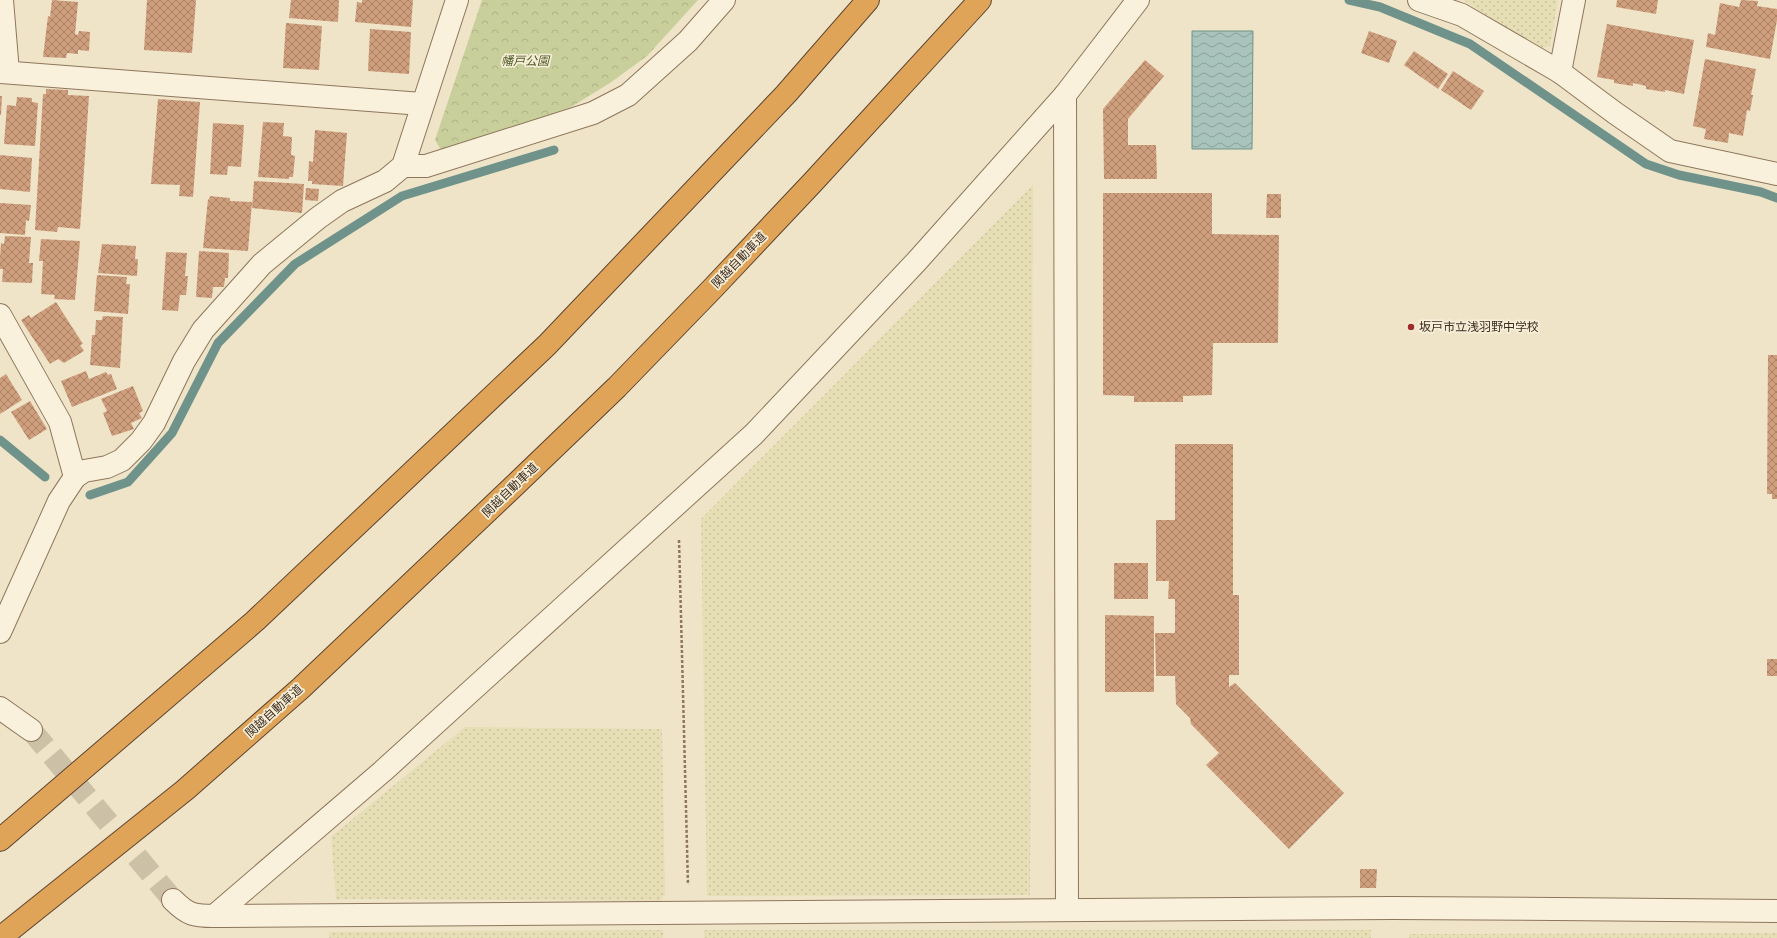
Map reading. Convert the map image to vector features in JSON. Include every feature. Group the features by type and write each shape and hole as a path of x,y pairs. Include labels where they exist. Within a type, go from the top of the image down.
{"highway":[{"path":"0,840 255,622 548,345 786,94 868,0"},
{"name":"関越自動車道","path":"0,938 190,785 301,688 515,485 617,387 718,282 813,182 980,0"}],"street":[{"path":"2,0 4,72 422,104"},
{"path":"0,632 59,501 75,477 84,471 107,467 122,460 141,441 154,423 184,360 203,330 262,264 318,218 342,201 385,181 402,166 457,0"},
{"path":"402,166 426,166 600,110 628,95 688,41 724,0"},
{"path":"214,916 383,771 485,677 678,504 759,428 917,261 1065,95 1138,0"},
{"path":"1419,0 1462,15 1560,72 1615,113 1670,151 1777,174"},
{"path":"1560,72 1574,0"},
{"path":"1065,95 1067,910"},
{"path":"0,315 60,422 75,477"},
{"path":"0,708 31,730"},
{"path":"173,900 185,912 195,916 1396,908 1777,911"}],"path":[{"path":"678,504 689,913"}],"shaded area":[{"path":"1463,0 1558,0 1550,46 1538,49"},
{"path":"1033,185 1030,895 707,896 701,519"},
{"path":"465,727 662,729 665,894 660,901 336,899 331,837"},
{"path":"663,930 663,938 329,938 329,932"},
{"path":"704,930 1371,930 1371,938 704,938"},
{"path":"1777,933 1777,938 1409,938 1409,934"}],"green space":[{"name":"幡戸公園","path":"482,0 698,0 647,56 610,83 571,107 443,153 435,140"}],"water":[{"path":"1192,31 1253,31 1252,149 1192,149"}],"building":[{"path":"52,0 78,2 75,34 78,35 79,31 90,32 89,51 78,50 78,54 67,53 66,58 43,57 48,16 50,17"},
{"path":"147,0 196,0 192,53 144,50"},
{"path":"291,0 339,0 338,22 289,18"},
{"path":"362,0 413,0 411,27 355,22 357,2 362,3"},
{"path":"1617,0 1658,0 1656,14 1616,7"},
{"path":"1741,0 1758,1 1757,6 1777,9 1777,20 1770,59 1706,47 1708,33 1715,35 1720,3 1739,7"},
{"path":"286,23 322,26 319,70 283,68"},
{"path":"1607,24 1694,40 1684,94 1665,90 1665,92 1646,89 1646,86 1633,83 1633,86 1614,83 1614,80 1597,77"},
{"path":"370,29 411,32 409,74 368,71"},
{"path":"1369,31 1397,41 1389,63 1361,53"},
{"path":"1414,51 1448,74 1438,89 1404,65"},
{"path":"1705,59 1756,69 1751,95 1753,95 1750,111 1747,110 1743,136 1729,133 1728,143 1704,139 1706,129 1693,126"},
{"path":"1145,60 1164,76 1128,119 1128,145 1156,145 1157,179 1104,179 1103,109"},
{"path":"1453,71 1484,91 1471,110 1441,90"},
{"path":"46,89 68,90 68,95 89,96 80,229 58,227 57,232 35,230 43,94 46,94"},
{"path":"0,96 2,96 1,115 0,115"},
{"path":"17,97 32,98 32,102 38,103 35,146 4,144 7,105 16,106"},
{"path":"158,99 200,102 193,197 179,196 180,185 151,184"},
{"path":"263,122 284,123 283,136 292,137 291,155 295,156 293,177 289,177 289,179 258,177"},
{"path":"213,123 244,125 241,167 228,166 227,175 210,174"},
{"path":"315,130 347,133 343,186 312,184 312,181 308,181 309,161 313,162"},
{"path":"0,155 32,158 30,192 0,189"},
{"path":"254,181 304,184 302,213 252,208"},
{"path":"306,188 319,189 318,201 305,200"},
{"path":"1103,193 1212,193 1212,234 1279,235 1278,343 1213,343 1212,395 1183,396 1183,402 1134,402 1134,396 1103,395"},
{"path":"1267,194 1281,194 1281,218 1266,218"},
{"path":"210,196 230,198 230,201 252,202 248,251 203,248 208,199 209,200"},
{"path":"0,203 31,205 29,221 26,220 25,235 0,233"},
{"path":"5,236 31,237 29,263 33,263 32,283 2,282 3,269 0,269 0,258 1,243 4,244"},
{"path":"41,239 80,241 75,300 54,299 55,295 41,294 43,261 39,261"},
{"path":"102,244 136,246 135,259 138,259 137,276 98,273"},
{"path":"199,251 229,253 228,278 225,278 224,287 213,287 212,298 196,297"},
{"path":"166,252 187,253 185,276 188,276 186,295 180,295 178,311 162,310"},
{"path":"97,275 127,277 126,284 130,284 128,314 94,311"},
{"path":"56,302 83,344 80,345 84,351 64,363 58,359 50,364 21,320 29,315 31,318"},
{"path":"103,316 123,317 120,368 90,365 92,335 95,335 96,320 102,320"},
{"path":"1768,355 1777,355 1777,499 1772,499 1772,494 1767,494"},
{"path":"86,371 89,379 106,372 108,375 111,374 117,389 72,407 61,381"},
{"path":"6,374 22,400 0,414 0,378"},
{"path":"133,386 143,411 139,413 142,418 131,423 134,429 112,436 103,413 107,411 101,399"},
{"path":"30,401 47,429 29,440 11,412"},
{"path":"1175,444 1233,444 1233,595 1239,595 1239,675 1229,675 1229,687 1235,683 1344,793 1289,849 1206,765 1219,753 1191,724 1190,718 1176,704 1175,676 1156,676 1155,633 1175,633 1175,599 1168,599 1169,581 1156,581 1156,520 1175,520"},
{"path":"1114,563 1148,563 1148,599 1114,599"},
{"path":"1105,615 1154,616 1154,692 1105,692"},
{"path":"1767,659 1777,659 1777,676 1767,676"},
{"path":"1360,869 1377,869 1376,888 1360,888"}],"waterway":[{"path":"1349,0 1380,7 1470,44 1646,164 1679,175 1761,192 1777,198"},
{"path":"90,495 128,482 172,433 218,343 295,264 402,196 554,150"},
{"path":"0,440 45,477"}],"tunnel":[{"path":"31,730 173,900"}],"place":[{"name":"坂戸市立浅羽野中学校","path":"1411,327"}]}
